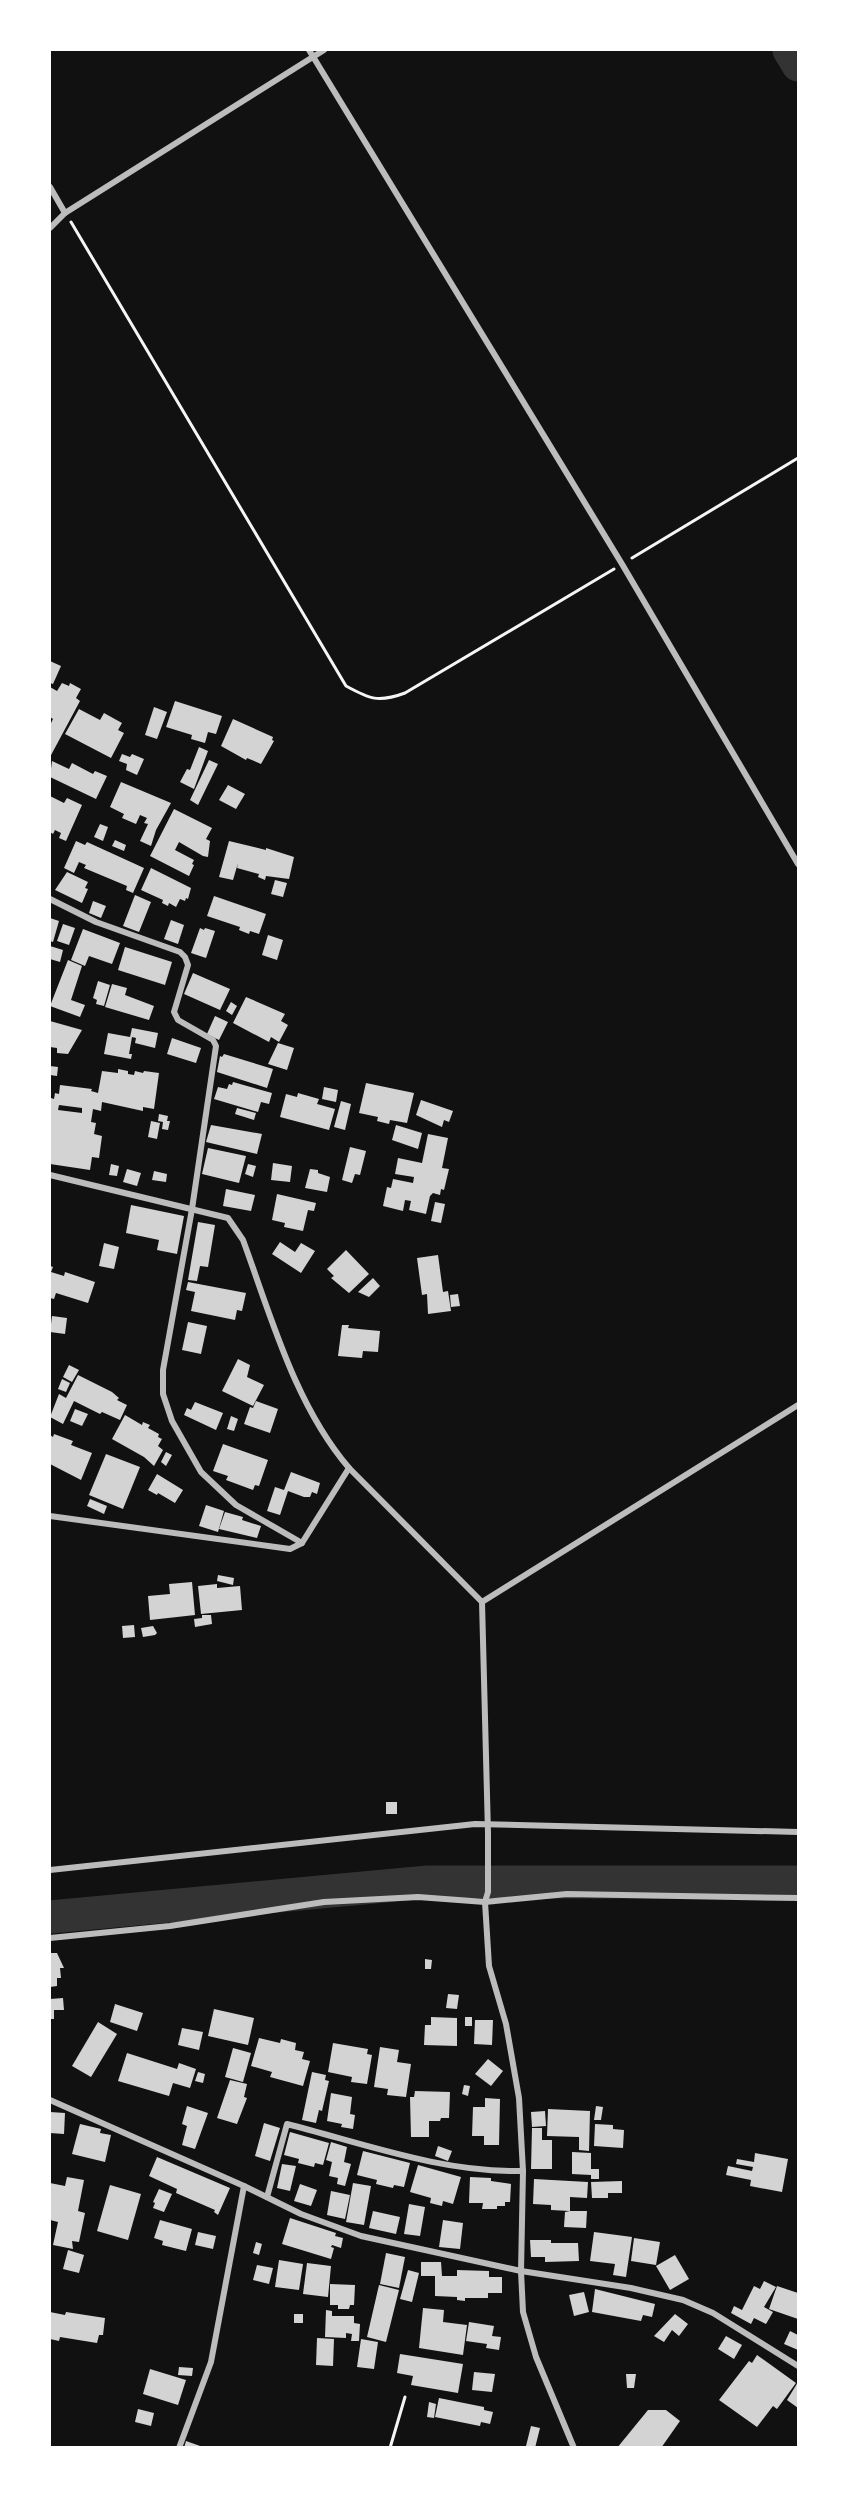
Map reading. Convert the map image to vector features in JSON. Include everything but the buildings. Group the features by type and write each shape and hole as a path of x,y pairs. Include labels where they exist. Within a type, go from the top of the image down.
{"street":[{"path":"309,50 622,564 798,864"},
{"path":"50,228 65,213 324,50"},
{"path":"50,187 65,213"},
{"path":"50,899 96,922 180,952 185,957 188,965 174,1012 178,1020 213,1040 216,1046 192,1209 163,1370 163,1395 172,1421 201,1472 236,1505 302,1543"},
{"path":"50,1175 228,1218 243,1240 304,1400 330,1446 482,1602 488,1833 488,1892 484,1902 489,1966 506,2024 519,2098 523,2171 521,2271 523,2312 536,2357 574,2448"},
{"path":"482,1602 798,1405"},
{"path":"50,1516 290,1549 302,1543 349,1468"},
{"path":"50,1870 487,1824 798,1832"},
{"path":"50,1938 170,1926 324,1902 418,1897 484,1902 567,1894 798,1898"},
{"path":"50,2100 244,2186 301,2214 361,2236 521,2271 631,2288 683,2300 713,2313 798,2366"},
{"path":"267,2197 287,2124 455,2168 492,2172 523,2171"},
{"path":"178,2448 211,2362 244,2186"}],"path":[{"path":"65,213 346,686 370,699 388,699 405,693 798,458"},
{"path":"390,2448 405,2397"}],"waterway":[{"path":"789,50 798,65"},
{"path":"50,1917 428,1882 798,1882"}]}
